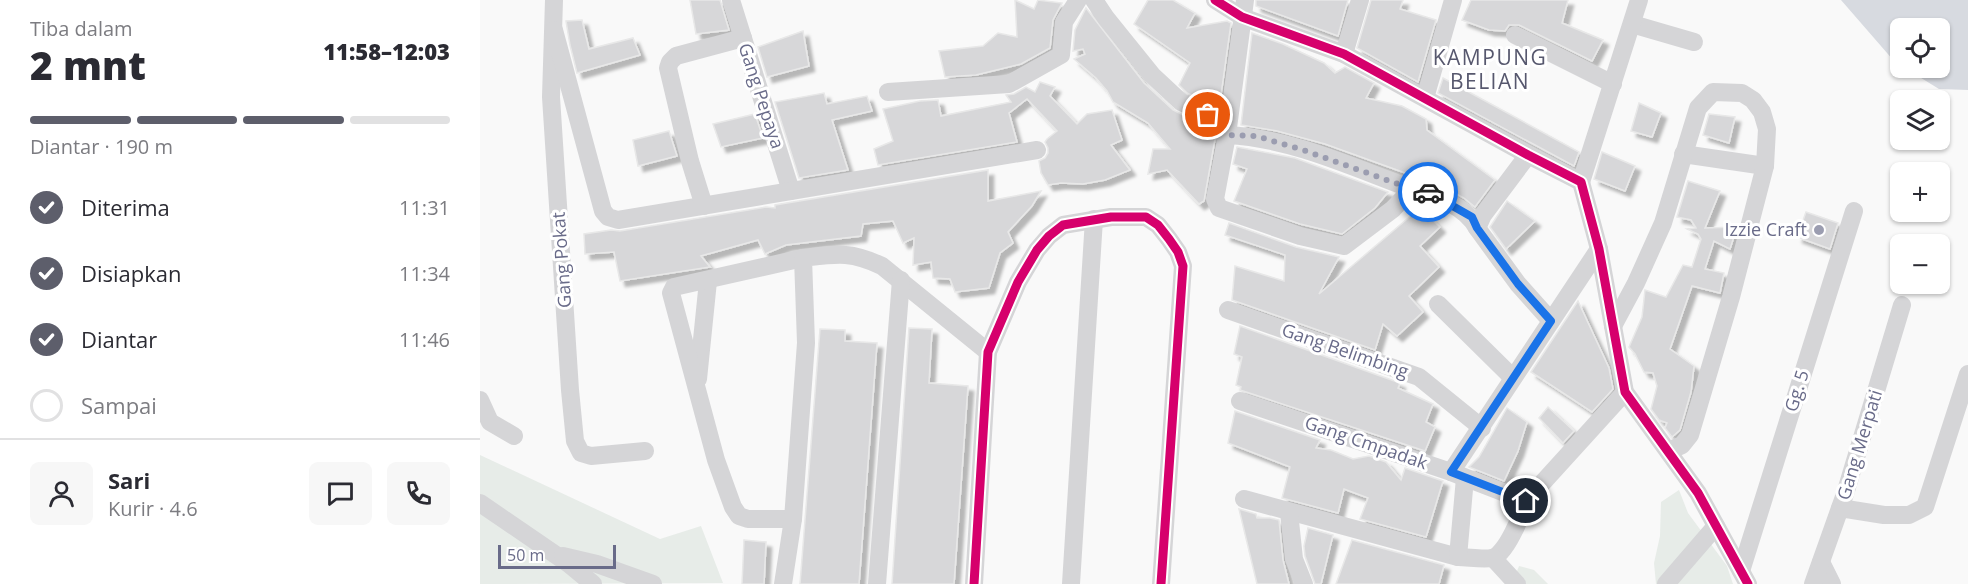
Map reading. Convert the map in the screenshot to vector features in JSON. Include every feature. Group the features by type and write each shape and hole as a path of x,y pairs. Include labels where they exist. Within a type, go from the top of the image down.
{"street":[{"name":"Gang Pokat","path":"554,0 551,97 575,441 580,453 591,456 645,451"},
{"name":"Gang Pepaya","path":"731,0 791,191"},
{"path":"888,92 1009,84 1061,55 1064,22 1078,0"},
{"path":"1095,0 1106,18 1152,75 1181,102 1208,115 1227,135 1256,136 1298,148 1412,189 1428,192 1472,217 1477,228 1518,284 1551,321"},
{"path":"1215,0 1243,8 1344,54 1528,156 1581,182"},
{"path":"1344,54 1360,0"},
{"path":"1425,98 1453,0"},
{"path":"1638,0 1581,182 1599,249 1625,392 1698,494 1745,578"},
{"path":"1243,8 1227,135 1215,199 1217,205 1223,210 1300,236 1344,246 1393,209 1412,189"},
{"path":"1632,24 1694,42"},
{"path":"554,30 603,211 608,217 618,220 1037,150"},
{"path":"1515,35 1613,84"},
{"path":"704,206 690,161 668,68 676,56 743,38"},
{"path":"1613,326 1636,283 1663,223 1698,108 1713,92 1742,93 1754,100 1762,112 1767,129 1766,166 1731,297 1690,435 1682,445 1669,451"},
{"path":"551,97 571,95"},
{"path":"1683,154 1766,166"},
{"path":"1477,228 1483,215 1528,156"},
{"name":"Gg. 5","path":"1745,578 1854,211"},
{"path":"974,584 988,352 1018,282 1049,236 1063,225 1129,216 1146,217 1158,225 1178,252 1183,266 1161,584"},
{"path":"1071,584 1094,219"},
{"path":"1458,557 1458,475 1482,428 1513,378 1599,249"},
{"path":"793,519 748,519 739,516 733,507 716,460 697,390 671,293 674,287 803,258 842,253 865,258 882,266 988,352"},
{"path":"783,584 793,519 806,343 803,258"},
{"path":"877,584 902,280"},
{"path":"697,390 708,281"},
{"path":"1438,304 1513,378"},
{"name":"Gang Merpati","path":"1813,584 1840,508 1902,305"},
{"name":"Gang Belimbing","path":"1228,310 1419,377 1482,428"},
{"path":"1840,508 1909,515 1925,507 1968,374"},
{"path":"1244,499 1458,557 1493,558 1499,554 1520,520 1526,501 1625,392"},
{"path":"480,400 490,422 514,436"},
{"name":"Gang Cmpadak","path":"1240,401 1458,475 1526,501"},
{"path":"480,503 553,553 593,584"},
{"path":"1289,512 1294,559 1304,584"},
{"path":"1666,584 1716,526"},
{"path":"553,553 597,564 652,584"},
{"path":"1493,558 1517,584"},
{"path":"1821,562 1832,584"}],"shaded area":[{"path":"1841,0 1968,0 1968,90 1939,89 1921,78 1950,78 1950,18 1890,18 1890,56"},
{"path":"480,455 660,539 701,526 723,583 480,584"},
{"path":"1679,490 1688,513 1727,566 1733,584 1656,584 1654,563 1660,536 1661,502"},
{"path":"1519,566 1534,570 1548,584 1512,584"}],"building":[{"path":"690,0 720,0 729,30 696,34"},
{"path":"1015,0 1034,9 1038,0 1062,3 1053,20 1050,48 1021,64 976,75 945,77 939,51 983,46 998,33 1017,37"},
{"path":"1148,0 1173,0 1195,13 1187,28 1227,21 1231,23 1220,102 1207,102 1187,93 1179,85 1190,63 1134,24"},
{"path":"1256,0 1348,0 1338,36 1256,6"},
{"path":"1371,0 1403,0 1400,9 1436,20 1418,82 1357,48"},
{"path":"1471,0 1568,0 1562,23 1603,40 1592,61 1519,25 1509,25 1505,31 1489,30 1462,20"},
{"path":"1086,8 1144,83 1173,110 1201,124 1215,139 1204,201 1199,204 1167,170 1148,174 1153,149 1170,149 1148,123 1113,102 1096,78 1074,59 1085,54 1083,49 1073,51 1075,30"},
{"path":"582,20 589,49 633,38 640,55 577,73 566,21"},
{"path":"803,31 809,66 767,77 758,47"},
{"path":"1252,33 1324,63 1335,73 1345,67 1374,83 1366,98 1402,106 1426,119 1427,130 1495,180 1475,207 1444,187 1325,144 1277,131 1241,125"},
{"path":"1443,78 1579,152 1574,166 1438,93"},
{"path":"1040,82 1055,87 1050,96 1077,124 1087,114 1112,110 1122,140 1111,145 1130,170 1105,180 1083,184 1048,185 1041,173 1039,161 1048,153 1045,142 1057,131 1027,99 1009,113 1017,142 878,165 874,149 893,141 883,109 920,101 938,100 941,116 1011,102 1006,95 1014,94 1026,87 1035,92"},
{"path":"824,93 827,104 867,96 872,111 832,120 848,170 799,178 775,102"},
{"path":"1639,103 1661,113 1652,137 1631,131"},
{"path":"755,114 763,138 721,147 713,124"},
{"path":"1709,114 1735,117 1729,143 1703,135"},
{"path":"669,131 677,156 638,166 633,140"},
{"path":"1237,147 1295,158 1388,192 1375,208 1342,234 1300,224 1234,201 1247,169 1233,164"},
{"path":"1602,152 1635,166 1625,191 1594,179"},
{"path":"988,170 988,201 1041,191 1032,206 1008,232 1013,243 1000,253 989,288 955,292 950,279 933,278 931,262 913,265 914,238 903,243 893,221 863,224 861,236 786,245 765,254 758,240 701,256 710,267 620,281 614,252 585,254 584,234 620,231 766,207 775,208 775,205"},
{"path":"1688,181 1720,191 1705,228 1737,227 1730,249 1714,241 1705,269 1724,273 1720,293 1692,286 1670,349 1694,366 1691,392 1680,430 1672,437 1665,428 1667,423 1659,420 1651,409 1657,386 1653,373 1644,372 1629,347 1642,317 1645,290 1666,297 1683,265 1692,267 1701,239 1698,234 1687,229 1696,228 1691,220 1677,217"},
{"path":"1507,201 1535,221 1506,249 1490,227"},
{"path":"1420,208 1440,227 1420,246 1439,267 1409,296 1423,312 1397,336 1383,324 1375,350 1232,300 1235,266 1284,281 1285,255 1225,235 1229,223 1296,247 1339,257 1319,294"},
{"name":"Izzie Craft","path":"1806,212 1838,223 1830,249 1797,237"},
{"path":"1578,301 1609,368 1613,389 1592,412 1531,372"},
{"path":"1240,326 1400,383 1398,388 1433,404 1426,422 1435,427 1425,451 1240,390 1241,387 1236,385 1242,357 1234,354"},
{"path":"909,328 932,329 929,383 968,386 954,584 892,584"},
{"path":"820,329 845,330 845,341 877,343 859,584 800,584"},
{"path":"1548,407 1574,431 1563,443 1539,418"},
{"path":"1507,408 1527,422 1518,451 1504,481 1469,467 1479,457"},
{"path":"1235,411 1320,440 1316,448 1331,450 1353,459 1369,456 1386,462 1401,480 1405,468 1443,481 1426,537 1360,519 1368,498 1344,489 1338,513 1282,498 1290,467 1228,443"},
{"path":"1239,509 1256,514 1257,518 1279,520 1283,560 1289,584 1257,584"},
{"path":"1308,528 1333,535 1321,584 1315,584 1305,556 1304,546"},
{"path":"744,540 766,542 764,584 742,584"},
{"path":"1352,540 1444,565 1439,584 1336,584"}],"cycle path":[{"path":"1215,0 1242,17 1344,54 1581,182 1599,249 1625,392 1698,493 1748,584"},
{"path":"974,584 988,352 1018,282 1037,250 1049,236 1063,225 1111,217 1146,217 1158,225 1178,252 1183,266 1161,584"}],"way so far":[{"path":"1208,115 1227,135 1256,136 1288,145 1319,154 1412,189 1428,192"}],"place":[{"name":"Izzie Craft","path":"1819,230"}],"district":[{"name":"KAMPUNG BELIAN","path":"1490,70"}],"route":[{"path":"1428,192 1472,217 1477,228 1518,284 1551,321 1451,472 1526,501"}]}
